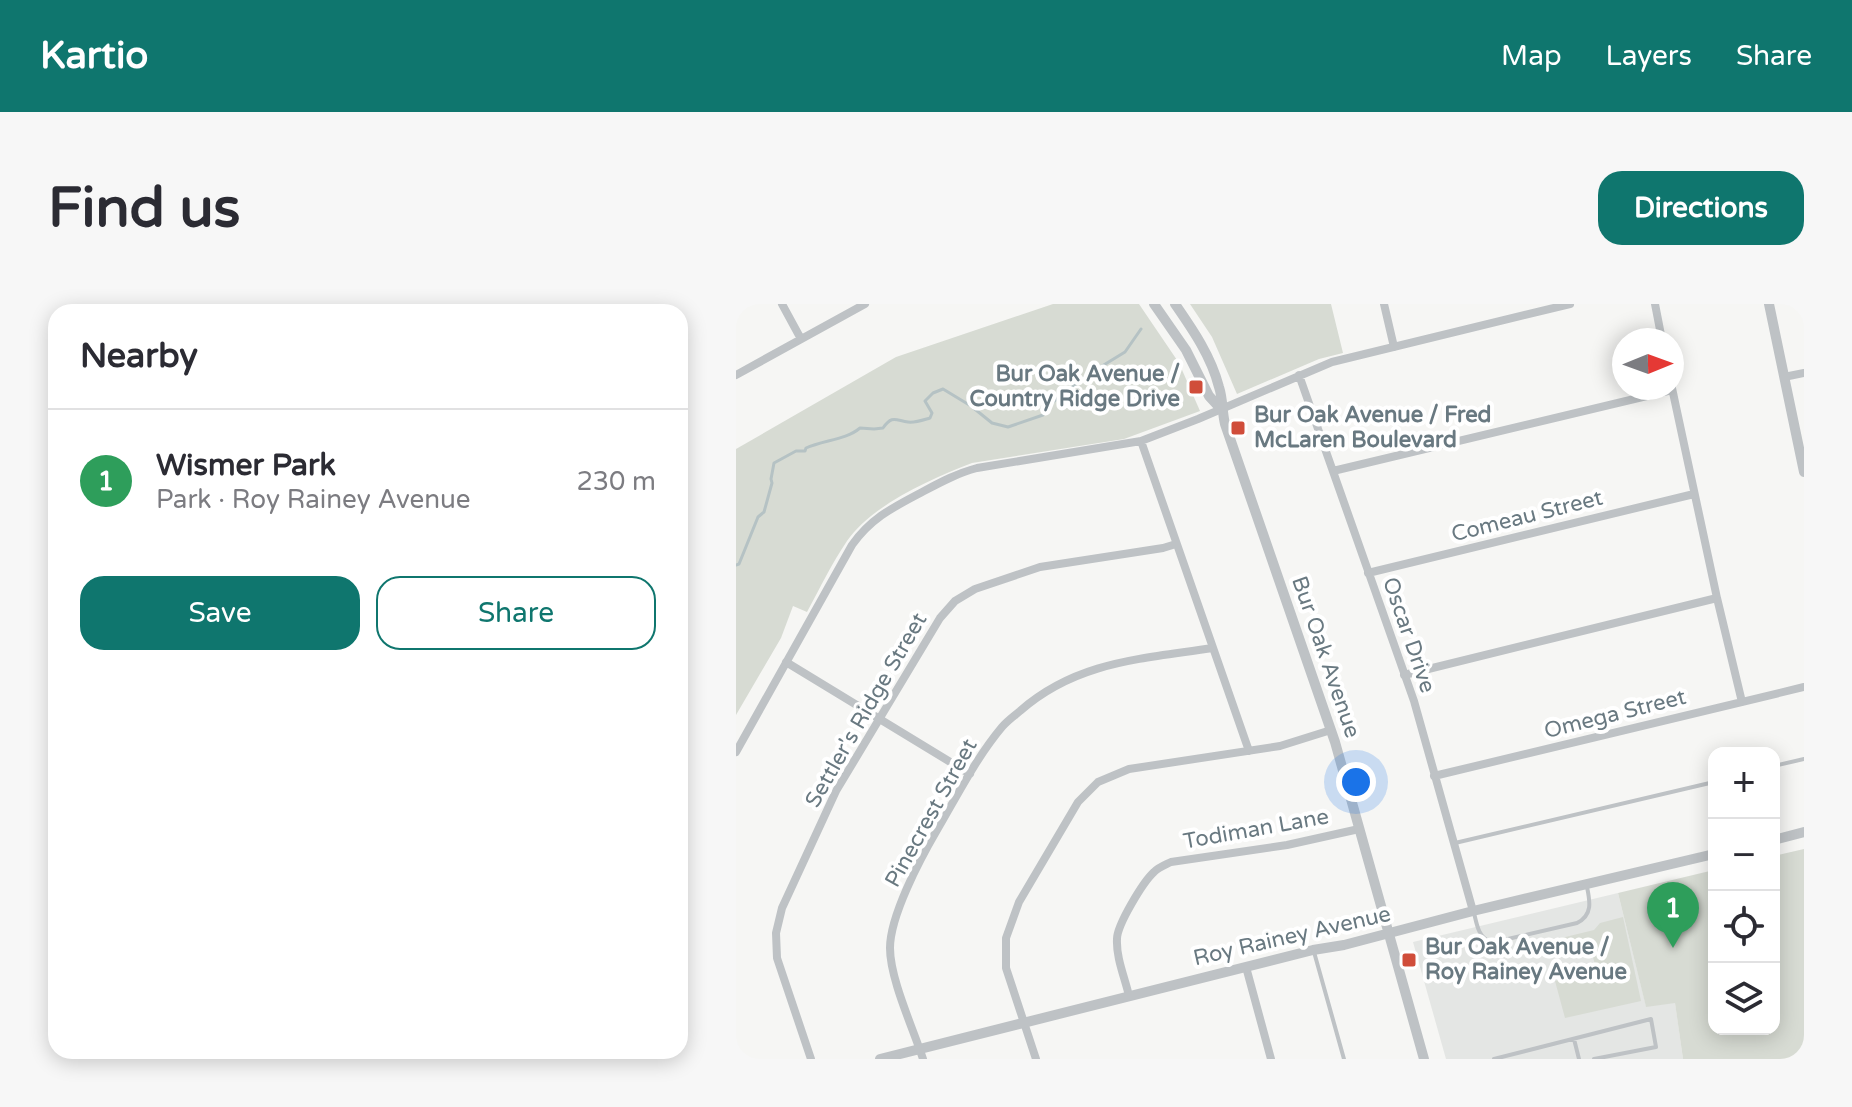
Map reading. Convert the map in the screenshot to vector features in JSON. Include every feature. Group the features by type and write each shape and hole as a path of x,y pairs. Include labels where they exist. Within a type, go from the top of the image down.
{"street":[{"path":"782,304 801,339"},
{"path":"736,375 865,304"},
{"name":"Bur Oak Avenue","path":"1154,304 1186,350 1209,396 1221,409"},
{"name":"Bur Oak Avenue","path":"1175,304 1196,334 1221,390 1221,409 1331,730 1424,1059"},
{"path":"1384,304 1394,347"},
{"path":"736,752 852,545 862,531 883,513 952,477 977,468 1128,445 1332,362 1570,304"},
{"path":"1655,304 1660,328"},
{"path":"1769,304 1804,472"},
{"path":"1784,377 1804,373"},
{"name":"Oscar Drive","path":"1299,375 1414,701 1473,911"},
{"path":"1333,471 1627,400"},
{"path":"1674,400 1742,702"},
{"path":"1141,441 1249,751"},
{"name":"Comeau Street","path":"1368,573 1694,494"},
{"name":"Settler's Ridge Street","path":"811,1059 777,958 776,933 782,908 830,801 940,618 965,594 1054,563 1176,544"},
{"path":"1404,675 1717,598"},
{"name":"Pinecrest Street","path":"921,1054 891,966 891,937 902,900 931,840 1003,726 1033,699 1066,680 1103,666 1213,648"},
{"path":"786,662 970,774"},
{"name":"Omega Street","path":"1434,776 1804,687"},
{"path":"1036,1059 1006,968 1005,946 1019,902 1078,802 1098,782 1129,769 1280,746 1331,730"},
{"name":"Todiman Lane","path":"1129,996 1117,936 1145,883 1157,869 1171,862 1287,845 1359,829"},
{"path":"1780,838 1804,832"},
{"name":"Roy Rainey Avenue","path":"880,1059 921,1054 1129,996 1708,855"},
{"path":"1246,967 1271,1059"}],"lane":[{"path":"1780,765 1804,759"},
{"path":"1453,843 1708,783"},
{"path":"1473,911 1478,931 1485,940 1495,942 1523,936 1583,920 1590,906 1587,884"},
{"path":"1313,950 1344,1059"},
{"path":"1494,1059 1651,1019 1656,1047 1594,1059"},
{"path":"1574,1039 1579,1059"}],"shaded area":[{"path":"1053,304 1139,304 1179,363 1200,411 1124,439 972,463 887,504 847,541 807,612 793,606 781,638 736,715 736,449 896,357"},
{"path":"1190,304 1331,304 1343,353 1319,359 1237,394 1212,337"},
{"path":"1804,849 1804,1059 1683,1059 1675,1003 1646,1007 1618,893 1708,871 1708,1035 1780,1035 1780,855"},
{"path":"1618,893 1646,1006 1675,1002 1683,1059 1446,1059 1413,942"},
{"path":"1623,917 1641,1001 1565,1018 1555,981 1596,968 1589,943 1549,953 1545,942 1594,930 1600,923"}],"waterway":[{"path":"736,565 758,517 764,512 774,463 796,451 805,451 860,428 883,428 894,419 911,422 930,418 932,413 925,401 943,389 992,423 1008,427 1043,415 1053,402 1089,374 1125,352 1141,329"}],"place":[{"name":"Bur Oak Avenue / Country Ridge Drive","path":"1196,387"},
{"name":"Bur Oak Avenue / Fred McLaren Boulevard","path":"1238,428"},
{"name":"Wismer Park","path":"1673,948"},
{"name":"Bur Oak Avenue / Roy Rainey Avenue","path":"1409,960"}]}
